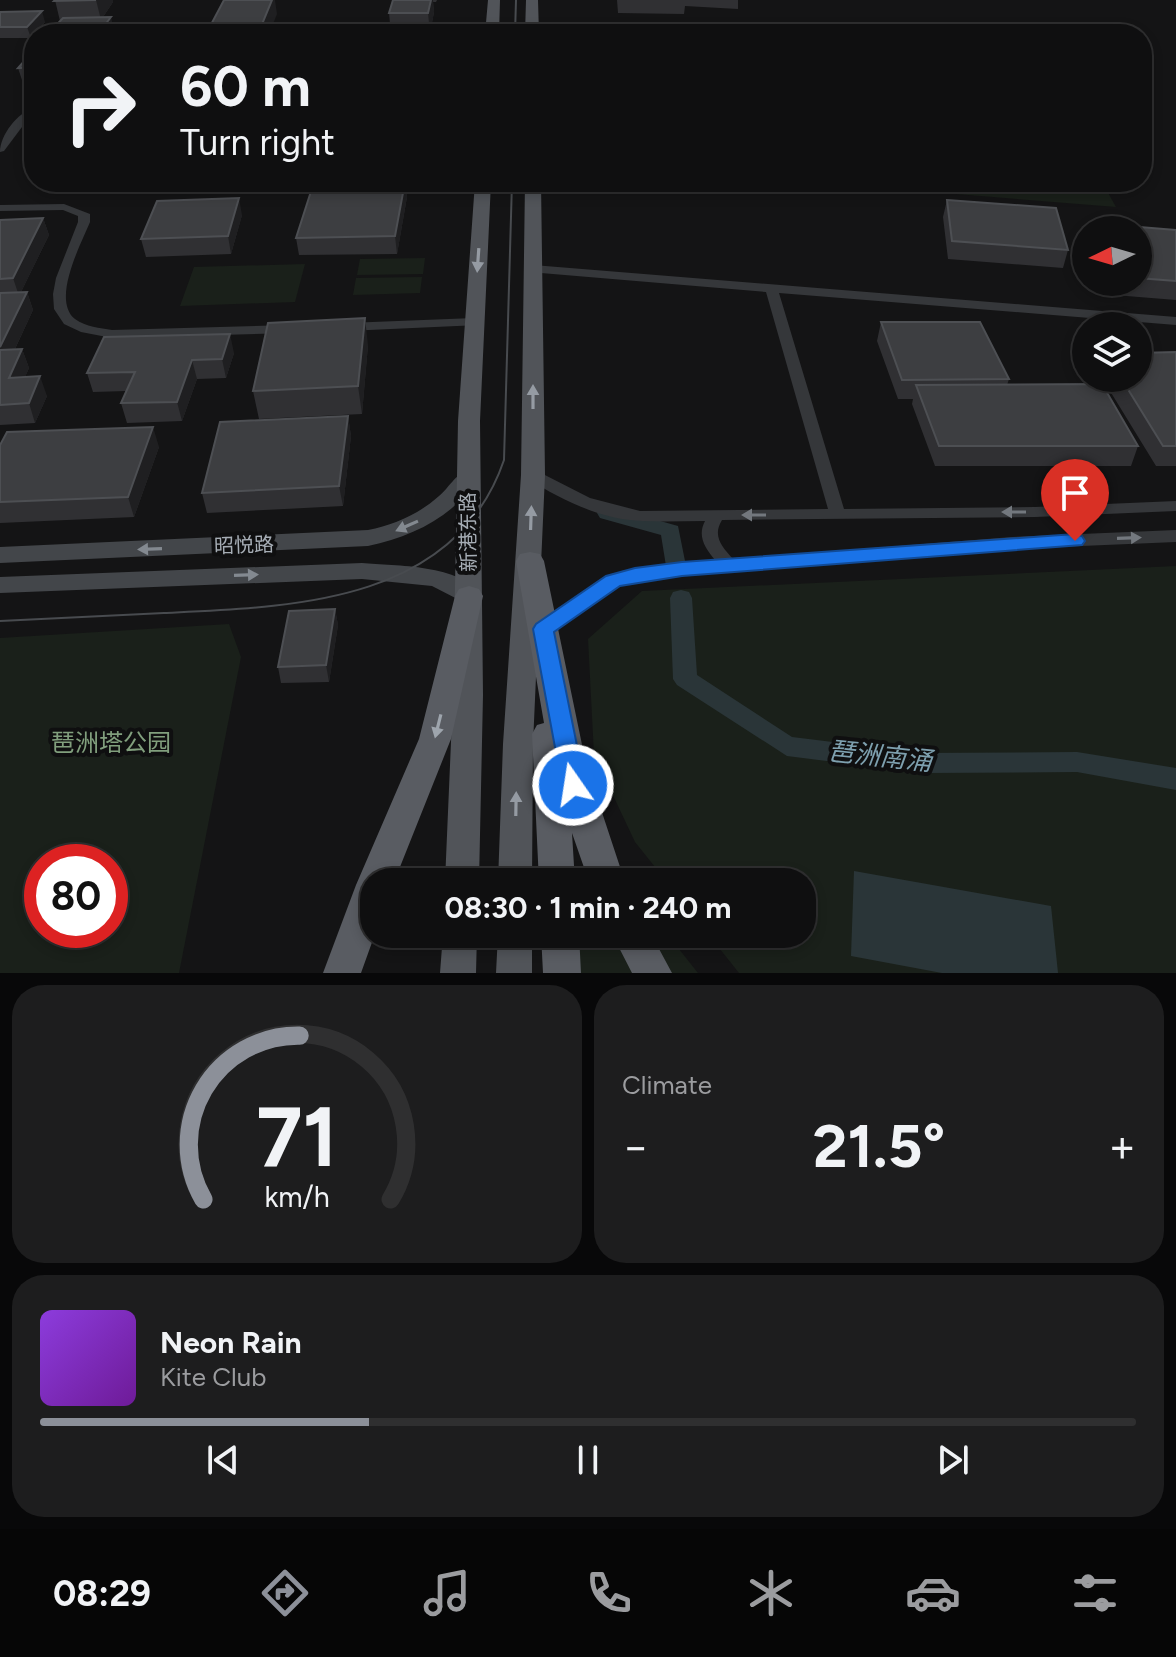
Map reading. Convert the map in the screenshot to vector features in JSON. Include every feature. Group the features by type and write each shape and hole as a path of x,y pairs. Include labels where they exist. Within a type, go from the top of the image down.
{"highway":[{"path":"530,561 535,635 550,751 556,868"},
{"path":"382,868 435,739 469,596"},
{"path":"535,635 573,785 602,868"},
{"path":"342,973 360,924"},
{"path":"561,948 562,973"},
{"path":"639,948 653,973"}],"main road":[{"path":"493,24 494,0"},
{"path":"532,0 532,24"},
{"name":"新港东路","path":"462,868 469,596 468,478 482,192"},
{"path":"530,561 533,192"},
{"name":"昭悦路","path":"0,555 368,538 417,522 457,493 468,478"},
{"name":"昭悦路","path":"0,585 374,571 435,578 458,587 469,596"},
{"path":"515,868 518,744 535,635"},
{"path":"458,973 459,948"},
{"path":"514,973 515,948"}],"street":[{"path":"0,149 24,117"},
{"path":"0,208 64,207 84,214 84,222 58,293 61,306 74,326 89,332 128,334 297,329"},
{"path":"533,269 1176,321"},
{"path":"771,288 837,513"},
{"path":"327,327 474,322"},
{"path":"533,475 562,493 618,513 640,516 1035,512 1176,506"},
{"path":"718,515 711,522 708,534 716,552 729,565"},
{"path":"535,635 613,581 656,571 1012,543 1176,536"}],"green space":[{"path":"931,192 1108,192 1116,207"},
{"path":"425,258 423,274 357,275 360,259"},
{"path":"305,264 295,302 180,306 194,267"},
{"path":"422,277 420,293 353,295 356,278"},
{"path":"1176,566 1176,973 739,973 719,948 816,948 816,868 656,868 635,842 594,755 588,639 642,591"},
{"name":"琶洲塔公园","path":"229,624 241,657 179,973 0,973 0,638"},
{"path":"573,948 678,948 698,973 572,973"}],"shaded area":[{"path":"854,871 1051,906 1058,973 942,973 851,956"}],"building":[{"path":"224,0 272,0 262,24 211,24"},
{"path":"393,0 431,0 428,13 389,13"},
{"path":"42,11 24,27 0,27 0,12"},
{"path":"111,17 106,24 57,24 63,18"},
{"path":"311,192 403,192 395,236 296,238"},
{"path":"239,198 228,236 141,239 157,201"},
{"path":"947,200 1056,208 1068,250 952,241"},
{"path":"43,218 13,278 0,279 0,220"},
{"path":"1152,228 1176,230 1176,281 1152,279"},
{"path":"27,292 0,347 0,293"},
{"path":"365,318 358,386 253,391 268,323"},
{"path":"881,322 980,322 1009,379 902,380"},
{"path":"230,334 222,359 192,360 177,402 121,403 135,372 87,373 104,337"},
{"path":"22,349 9,378 40,376 29,403 0,405 0,350"},
{"path":"1176,352 1176,446 1163,446 1130,392 1152,392 1152,353"},
{"path":"1072,384 1072,392 1107,392 1138,446 939,446 916,385"},
{"path":"348,416 339,486 202,493 220,422"},
{"path":"153,427 128,497 0,502 0,445 7,432"},
{"path":"335,609 326,665 278,667 289,611"}],"waterway":[{"name":"琶洲南涌","path":"607,513 671,531 674,561"},
{"name":"琶洲南涌","path":"681,598 685,679 787,746 922,763 1077,762 1176,779"}],"tram line":[{"path":"515,24 516,0"},
{"path":"0,621 213,611 314,600 363,588 408,570 448,544 481,508 504,460 512,192"}],"route":[{"path":"573,785 543,629 613,581 656,571 1012,543 1075,541"}]}
